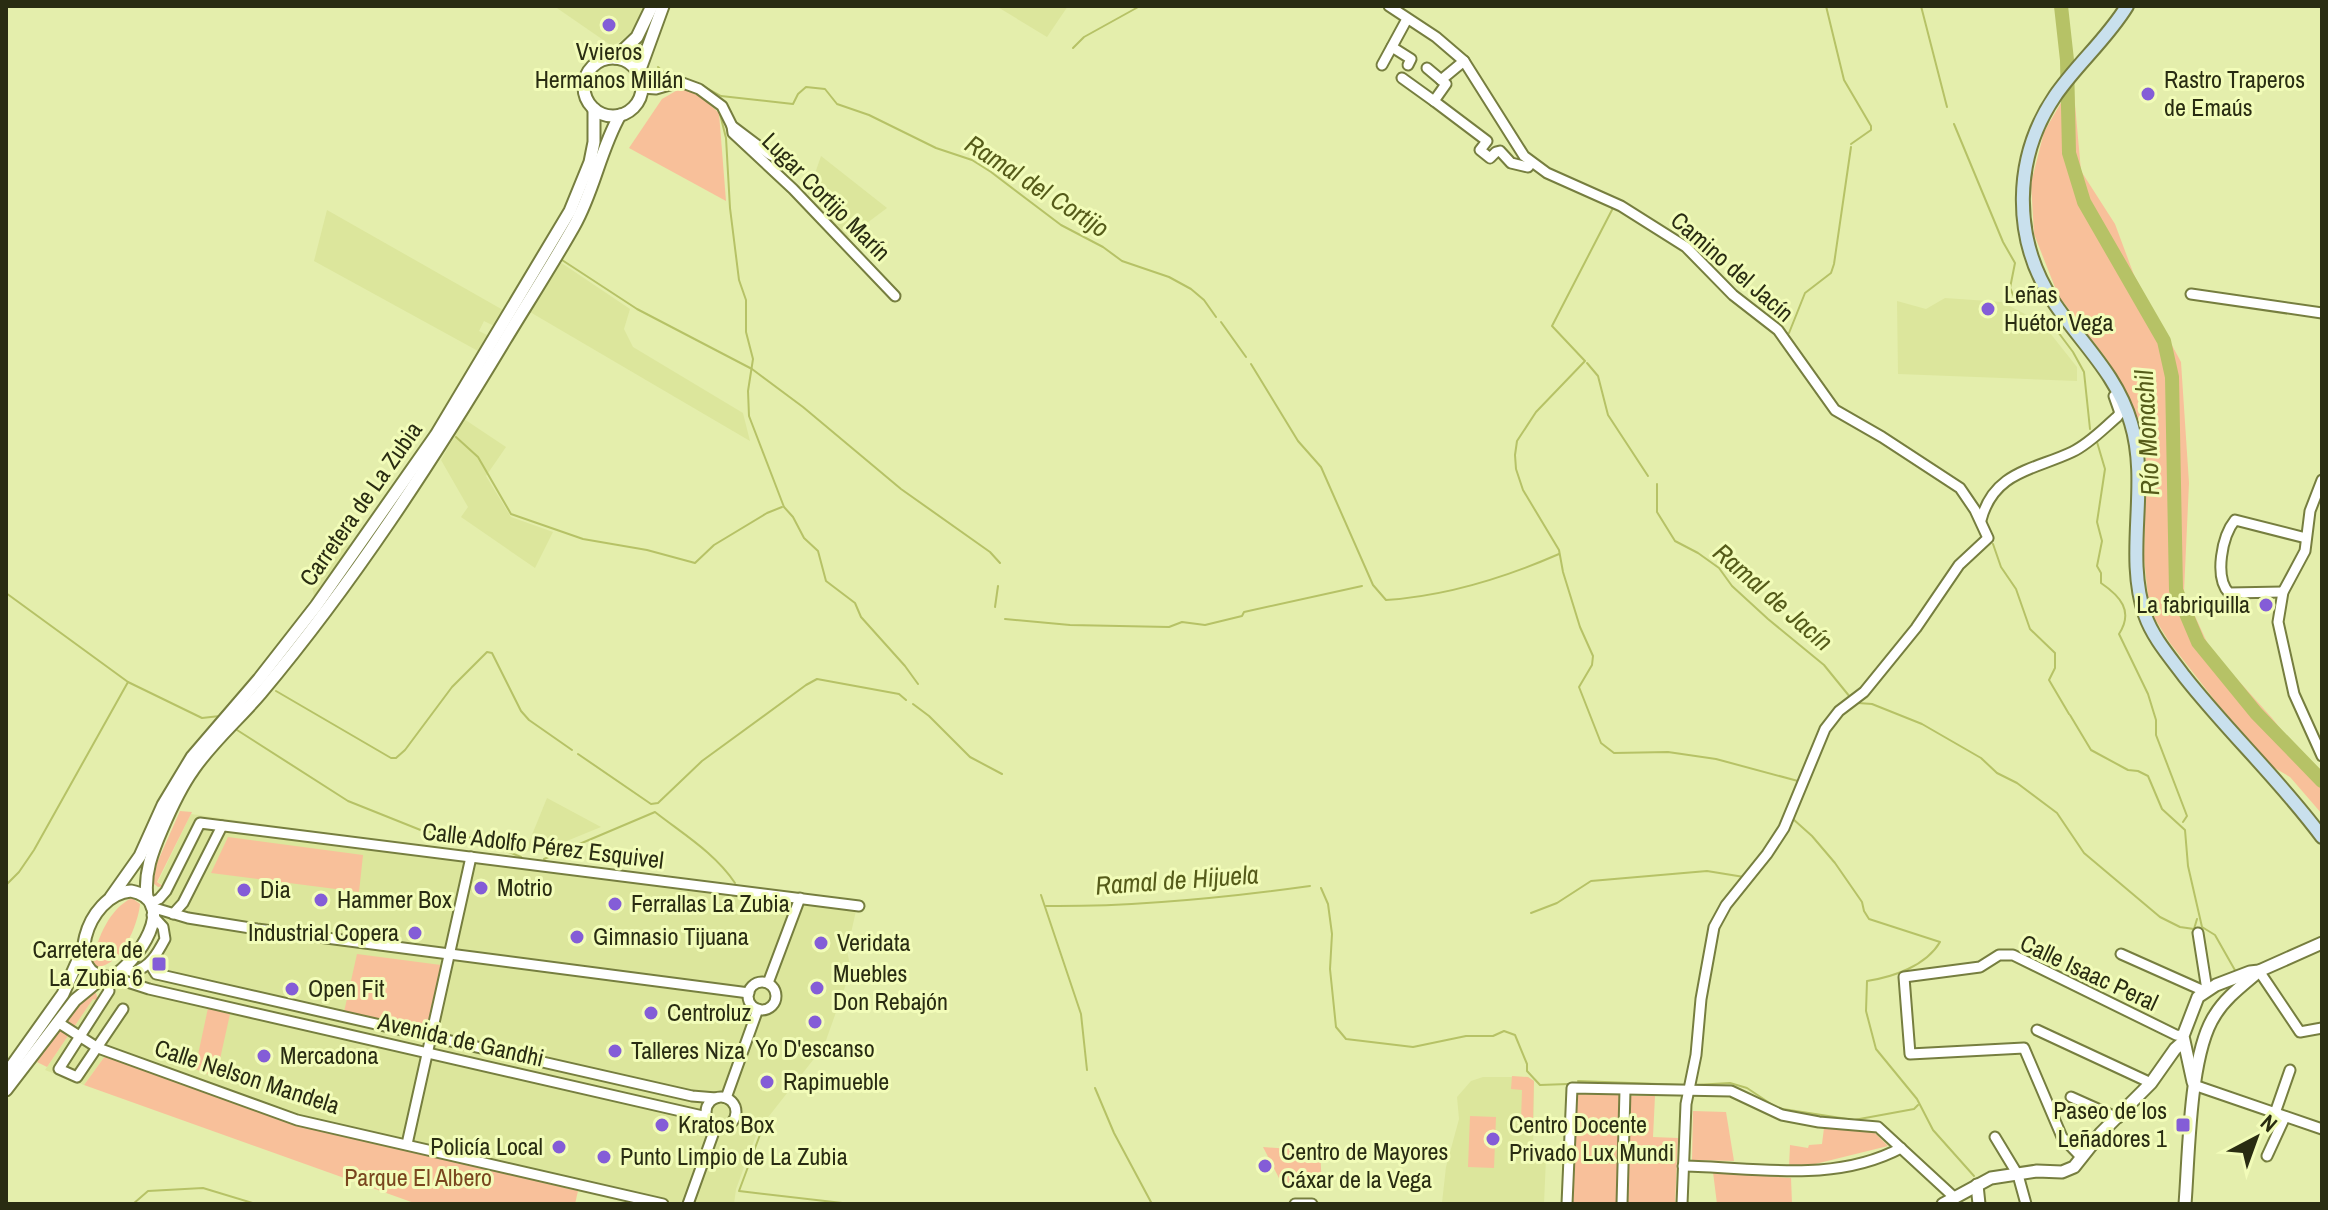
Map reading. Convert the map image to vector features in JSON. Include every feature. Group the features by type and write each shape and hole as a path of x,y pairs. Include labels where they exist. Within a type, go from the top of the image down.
{"main road":[{"path":"2127,6 2105,37 2074,70 2041,119 2025,167 2022,192 2028,245 2037,272 2053,301 2105,368 2127,411 2138,466 2138,583 2145,616 2161,646 2197,692 2322,837"}],"street":[{"path":"615,58 644,28 652,6"},
{"path":"639,72 626,61 615,58 597,62 586,76 585,94 594,109 605,114 620,115 636,104 642,88 639,72 663,6"},
{"path":"1389,6 1436,37 1464,61 1515,145 1531,163"},
{"path":"1382,65 1407,19"},
{"path":"1392,47 1411,59 1408,65"},
{"path":"1441,80 1464,61"},
{"path":"1402,78 1434,101 1445,87 1427,68"},
{"name":"Lugar Cortijo Marín","path":"642,88 656,89 680,82 699,89 722,106 733,133 793,189 895,296"},
{"name":"Camino del Jacín","path":"1434,101 1487,141 1480,150 1490,158 1500,151 1517,166 1528,167 1531,163 1607,200 1686,247 1733,295 1778,330 1835,410 1953,481 1967,496 1988,538 1959,565 1916,628 1864,692 1839,711 1825,729 1784,828 1726,905 1714,927 1688,1091"},
{"name":"Carretera de La Zubia","path":"111,897 140,856 163,805 187,765 316,606 436,435 570,211 590,162 594,142 594,109"},
{"name":"Carretera de La Zubia","path":"150,906 146,876 151,856 174,802 200,760 260,694 373,546 441,446 575,225 597,173 610,131 620,115"},
{"name":"Lugar Cortijo Marín","path":"732,126 788,164"},
{"path":"2191,294 2322,313"},
{"path":"1981,520 1990,498 2018,472 2074,451 2120,413 2103,376 2105,368"},
{"path":"2322,480 2310,511 2305,551 2283,592 2278,622 2294,694 2322,756"},
{"path":"2283,592 2229,593 2222,586 2221,568 2227,529 2235,520 2306,538"},
{"path":"6,1090 84,991 124,969 143,949 148,938 150,906 166,891 200,823 222,826 183,903 173,914"},
{"name":"Calle Adolfo Pérez Esquivel","path":"222,826 859,906"},
{"path":"407,1144 471,857"},
{"path":"6,1074 63,994 83,949 93,916 111,897 131,891 150,906 188,918 749,993"},
{"path":"768,983 800,898"},
{"path":"124,969 133,972 150,964 165,939 163,927 150,906"},
{"path":"2198,933 2207,990"},
{"path":"2194,1085 2184,1041 2191,1011 2207,990 2322,943"},
{"path":"83,949 88,965 107,978 109,991 59,1069 77,1077 123,1009"},
{"path":"2121,954 2207,990 2220,999 2218,1010"},
{"name":"Calle Isaac Peral","path":"2082,1158 2062,1137 2024,1048 1910,1054 1904,977 1980,967 1999,955 2013,955 2184,1041"},
{"name":"Avenida de Gandhi","path":"150,964 156,974 692,1096 721,1098"},
{"path":"2185,1204 2194,1085 2209,1024 2218,1010 2259,971"},
{"path":"2259,971 2300,1032 2322,1028"},
{"name":"Avenida de Gandhi","path":"107,978 707,1117"},
{"path":"768,983 775,990 775,1000 768,1008 758,1009 750,1002 749,993 754,985 768,983"},
{"path":"716,1126 707,1117 707,1108 721,1098 758,1009"},
{"name":"Calle Nelson Mandela","path":"59,1023 98,1048 297,1120 663,1204"},
{"path":"2037,1030 2151,1083"},
{"path":"2184,1041 2195,1047 2203,1043"},
{"path":"1943,1204 1991,1178 2037,1171 2062,1172 2074,1167 2101,1133 2151,1083 2184,1041"},
{"path":"2267,1156 2290,1070"},
{"path":"2194,1085 2322,1129"},
{"path":"1567,1204 1572,1088 1731,1091 1782,1115 1878,1127 1955,1198"},
{"path":"1622,1204 1625,1090"},
{"path":"1682,1204 1688,1091"},
{"path":"2071,1097 2118,1118"},
{"path":"716,1126 730,1124 735,1117 733,1103 721,1098"},
{"path":"688,1204 716,1126"},
{"path":"1995,1137 2018,1175 2026,1204"},
{"path":"1683,1166 1811,1172 1867,1160 1901,1148"},
{"path":"1977,1185 1979,1204"},
{"path":"1295,1204 1312,1204"}],"shaded area":[{"name":"Vvieros Hermanos Millán","path":"554,6 643,6 635,28 612,46"},
{"path":"996,6 1068,6 1047,37"},
{"path":"821,156 887,208 847,238 808,194"},
{"path":"327,210 503,310 494,326 484,321 479,331 487,335 478,351 314,261"},
{"path":"560,262 630,309 624,329 633,347 743,413 750,441 530,312"},
{"path":"1945,298 2002,302 2042,323 2077,367 2077,381 1898,374 1897,301 1926,309"},
{"path":"464,419 506,447 486,476 511,517 553,532 535,568 461,517 468,507 441,460"},
{"path":"357,543 315,601 309,570 323,551"},
{"path":"547,798 601,827 552,847 525,852"},
{"path":"191,814 857,906 847,951 851,970 824,1046 758,1130 736,1189 734,1204 632,1204 296,1124 105,1056 84,1085 45,1070 93,999 98,1001 154,964 170,934 154,906 166,886 158,882"},
{"name":"Centro Docente Privado Lux Mundi","path":"1483,1077 1528,1077 1534,1081 1533,1156 1546,1158 1544,1204 1442,1203 1446,1167 1459,1119 1457,1097 1471,1081"}],"green space":[{"path":"2073,82 2081,171 2115,224 2134,275 2181,362 2189,483 2184,592 2210,649 2272,718 2314,771 2322,770 2322,814 2290,777 2273,767 2216,702 2155,619 2148,596 2144,559 2146,452 2136,414 2109,362 2058,295 2034,234 2031,183 2044,132"},
{"path":"681,88 699,95 719,113 726,201 629,148 662,99"},
{"path":"180,811 192,812 157,882 163,886 158,887 153,883 157,863"},
{"path":"228,837 363,855 359,892 211,873"},
{"path":"132,898 140,904 127,943 114,960 97,967 93,961 106,925 117,909"},
{"path":"357,954 441,965 426,1031 344,1012"},
{"path":"92,992 96,993 98,1001 93,999 47,1067 37,1062 79,1002"},
{"path":"208,1008 230,1014 216,1077 195,1069"},
{"name":"Parque El Albero","path":"105,1056 296,1124 578,1191 575,1204 417,1204 84,1085"},
{"path":"1512,1076 1528,1077 1534,1081 1533,1121 1521,1120 1522,1090 1511,1089"},
{"path":"1576,1093 1621,1095 1618,1204 1573,1204"},
{"path":"1631,1096 1655,1096 1653,1137 1678,1138 1675,1204 1628,1204"},
{"path":"1693,1111 1726,1112 1734,1161 1692,1160"},
{"path":"1470,1116 1496,1117 1494,1168 1468,1167"},
{"path":"1824,1128 1872,1130 1888,1146 1807,1166 1789,1167 1790,1145 1808,1148 1809,1145 1822,1144"},
{"path":"1263,1147 1320,1151 1322,1186 1281,1182"},
{"path":"1713,1172 1791,1178 1792,1204 1717,1204"}],"waterway":[{"path":"1073,48 1084,37 1140,6"},
{"path":"1826,6 1844,80 1871,126 1871,130 1851,144"},
{"path":"1921,6 1947,107"},
{"name":"Río Monachil","path":"2061,6 2067,60 2069,153 2084,202 2164,341 2172,377 2176,590 2198,642 2256,713 2322,781"},
{"name":"Ramal del Cortijo","path":"658,67 670,78 678,79"},
{"name":"Ramal del Cortijo","path":"703,86 721,96 793,104 806,87 825,89 837,104 869,115 936,148 972,160 1061,225 1103,247 1122,261 1169,277 1191,289 1216,317"},
{"path":"719,110 726,138 739,280 746,300 746,332 753,359 748,391 749,416 784,507 804,538 818,551 826,581 855,603 861,617 918,684"},
{"path":"1954,124 2003,242 2015,263 2010,288 2016,301 2036,304"},
{"path":"1789,333 1805,293 1831,273 1851,147"},
{"path":"1613,208 1552,326 1585,361 1536,412 1517,441 1515,455 1523,490 1559,550 1580,627 1593,656 1592,665 1579,687 1601,743 1614,753 1668,752 1716,759 1798,781"},
{"path":"562,260 637,309 752,369 901,489 990,552 1000,563"},
{"path":"2049,320 2084,372 2090,429"},
{"path":"1221,322 1246,357"},
{"name":"Ramal de Jacín","path":"1587,363 1598,376 1608,415 1648,476"},
{"path":"1251,364 1298,441 1321,467 1373,585 1386,600 1474,584 1559,554"},
{"path":"456,437 478,457 511,514 583,539 647,550 695,563 714,545 782,507"},
{"path":"2097,442 2105,469 2097,522 2102,541 2097,566 2101,583 2123,605 2125,618 2119,634 2148,694 2156,720 2156,735 2187,816 2183,822"},
{"name":"Ramal de Jacín","path":"1657,484 1657,512 1675,541 1719,568 1732,586 1824,665 1850,697"},
{"path":"1993,544 2001,567 2016,589 2030,629 2055,653 2055,668 2049,680 2069,714"},
{"path":"995,607 998,586"},
{"path":"1005,619 1070,625 1169,627 1182,622 1205,625 1242,616 1244,612 1362,586"},
{"path":"6,593 128,682 202,718 220,716"},
{"path":"301,616 308,606"},
{"path":"276,691 391,758 396,758 452,687 487,652 492,653 521,711 572,750"},
{"path":"578,754 651,804 658,803 702,761 817,679 899,694 906,700"},
{"path":"6,885 34,850 128,682"},
{"path":"220,715 248,684"},
{"name":"Ramal de Jacín","path":"1858,703 1872,704 1922,724 1981,758 1997,773 2017,783 2057,813 2084,853 2160,917 2180,927 2194,929 2197,919"},
{"path":"913,704 970,757 1002,774"},
{"path":"2070,715 2091,750 2128,770 2148,776 2162,809 2185,830 2188,866 2202,927 2215,935 2236,972"},
{"path":"237,730 348,801 423,831 474,838 521,857"},
{"path":"544,859 655,812 708,853 735,883"},
{"path":"1793,819 1835,863 1862,902 1869,919 1940,942 1918,964 1887,977 1867,981 1866,1011 1876,1049 1917,1099 1933,1130 1974,1176"},
{"path":"1531,913 1557,903 1591,881 1707,871 1744,877"},
{"name":"Ramal de Hijuela","path":"1046,906 1179,901 1310,886"},
{"path":"1321,888 1328,904 1332,934 1330,969 1336,1027 1346,1039 1413,1047 1466,1036 1493,1036 1504,1031 1515,1035 1527,1071 1540,1085 1568,1084"},
{"path":"1041,895 1081,1014 1087,1070"},
{"path":"1578,1081 1684,1085"},
{"path":"1695,1085 1730,1083 1747,1088 1777,1108 1854,1120 1914,1109 1918,1105"},
{"path":"1095,1088 1114,1133 1152,1204"},
{"path":"761,1132 739,1191 851,1204"},
{"path":"133,1204 148,1191 203,1188 256,1204"}],"place":[{"name":"Vvieros Hermanos Millán","path":"609,25"},
{"name":"Rastro Traperos de Emaús","path":"2148,94"},
{"name":"Leñas Huétor Vega","path":"1988,309"},
{"name":"La fabriquilla","path":"2266,605"},
{"name":"Motrio","path":"481,888"},
{"name":"Dia","path":"244,890"},
{"name":"Hammer Box","path":"321,900"},
{"name":"Ferrallas La Zubia","path":"615,904"},
{"name":"Industrial Copera","path":"415,933"},
{"name":"Gimnasio Tijuana","path":"577,937"},
{"name":"Veridata","path":"821,943"},
{"name":"Carretera de La Zubia 6","path":"159,964"},
{"name":"Muebles Don Rebajón","path":"817,988"},
{"name":"Open Fit","path":"292,989"},
{"name":"Centroluz","path":"651,1013"},
{"name":"Yo D'escanso","path":"815,1022"},
{"name":"Talleres Niza","path":"615,1051"},
{"name":"Mercadona","path":"264,1056"},
{"name":"Rapimueble","path":"767,1082"},
{"name":"Kratos Box","path":"662,1125"},
{"name":"Paseo de los Leñadores 1","path":"2183,1125"},
{"name":"Centro Docente Privado Lux Mundi","path":"1493,1139"},
{"name":"Policía Local","path":"559,1147"},
{"name":"Punto Limpio de La Zubia","path":"604,1157"},
{"name":"Centro de Mayores Cáxar de la Vega","path":"1265,1166"}]}
